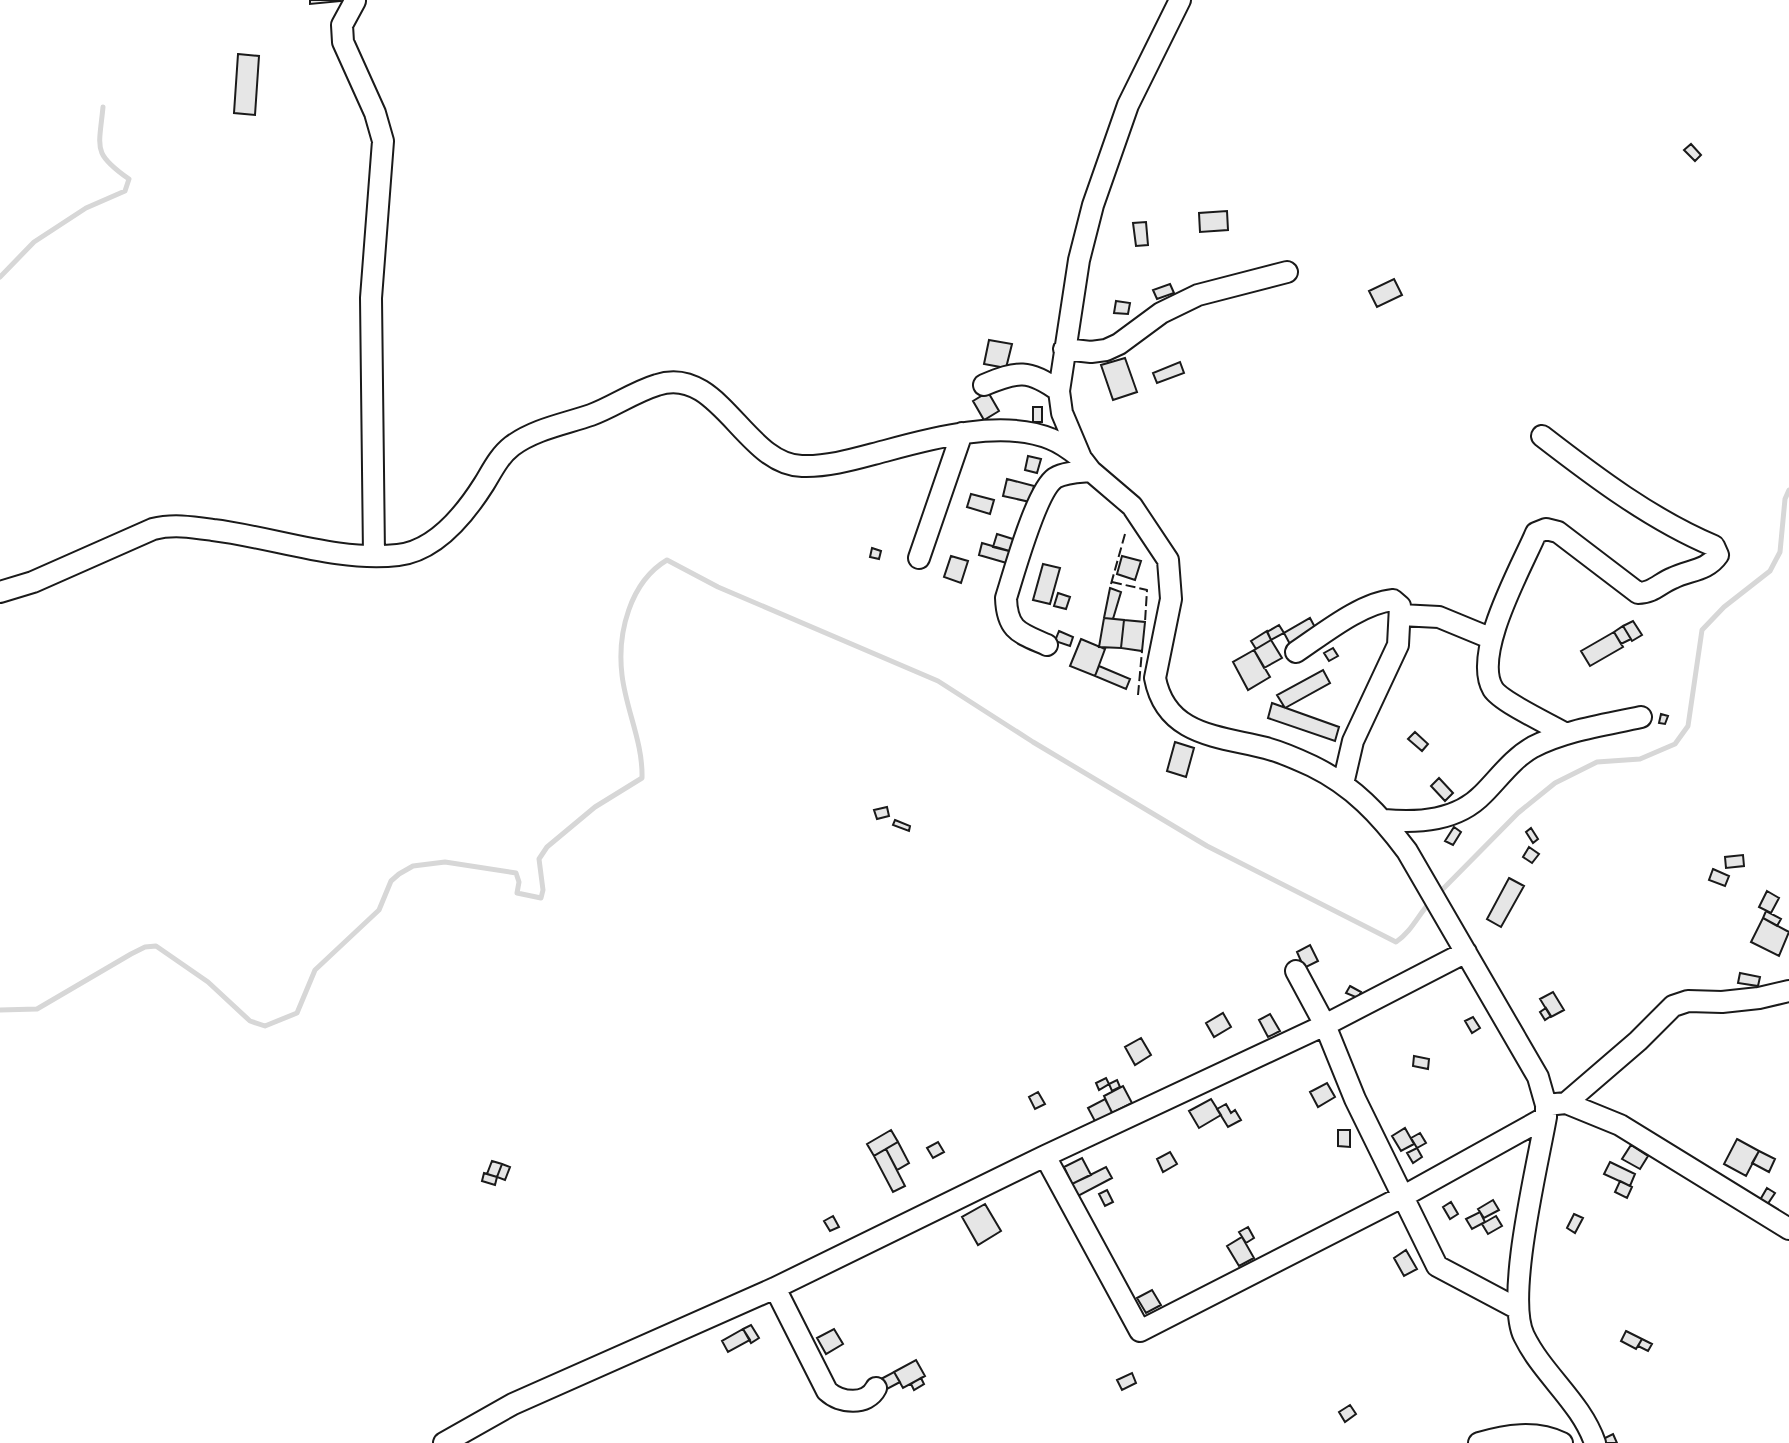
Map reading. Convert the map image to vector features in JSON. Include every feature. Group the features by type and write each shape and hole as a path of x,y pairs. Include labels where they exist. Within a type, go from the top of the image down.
{"street":[{"path":"1086,464 1062,413 1059,391 1079,260 1101,181 1128,105 1180,0"},
{"path":"355,1 342,25 343,42 375,113 383,141 371,298 374,555"},
{"path":"1064,349 1106,350 1161,313 1198,295 1287,272"},
{"path":"984,385 1009,374 1025,373 1059,391"},
{"path":"0,592 33,582 153,529 169,525 238,533 320,550 374,555 408,553 425,545 455,523 499,459 512,446 531,435 592,414 658,384 684,384 699,390 719,404 766,453 781,463 800,466 828,465 962,433 1029,433 1051,439 1086,464 1138,513 1168,560 1171,599 1155,678 1157,690 1170,711 1180,721 1203,734 1269,749 1311,766 1366,801 1384,820 1434,895 1538,1077 1553,1108 1522,1254 1518,1309 1524,1335 1547,1372 1578,1408 1595,1443"},
{"path":"919,558 962,433"},
{"path":"1542,436 1582,467 1685,534 1714,546 1718,555 1712,563 1672,578 1647,593 1638,593 1558,532 1546,529 1536,533 1490,638 1486,668 1493,689 1502,698 1566,734"},
{"path":"1047,645 1018,632 1006,616 1006,598 1042,493 1054,479 1086,464"},
{"path":"1296,652 1380,601 1393,600 1400,606 1398,645 1353,741 1343,784"},
{"path":"1400,615 1439,617 1490,638"},
{"path":"1384,820 1433,821 1481,797 1531,748 1566,734 1641,717"},
{"path":"444,1443 513,1404 775,1288 1045,1156 1325,1025 1466,952"},
{"path":"1296,971 1325,1025 1355,1099 1437,1266 1518,1309"},
{"path":"1045,1156 1140,1331 1402,1197 1553,1108 1638,1041 1673,1006 1688,1001 1722,1002 1759,998 1789,991"},
{"path":"1553,1108 1620,1125 1789,1229"},
{"path":"775,1288 827,1391 836,1399 851,1400 867,1398 874,1394 876,1388"},
{"path":"1479,1443 1508,1434 1554,1439 1562,1443"}],"building":[{"path":"310,0 340,0 341,1 310,4"},
{"path":"238,54 259,56 255,115 234,113"},
{"path":"1691,144 1701,155 1695,161 1684,150"},
{"path":"1227,211 1228,230 1200,232 1199,213"},
{"path":"1146,222 1148,245 1136,246 1133,223"},
{"path":"1394,279 1402,295 1377,307 1369,291"},
{"path":"1170,284 1174,293 1157,299 1153,290"},
{"path":"1116,301 1130,303 1128,314 1114,313"},
{"path":"989,340 1012,344 1006,368 984,364"},
{"path":"1125,358 1137,392 1113,400 1101,365"},
{"path":"1180,362 1184,373 1157,383 1153,373"},
{"path":"988,392 999,411 984,420 973,401"},
{"path":"1033,407 1042,407 1042,422 1033,422"},
{"path":"1028,456 1041,459 1037,473 1025,470"},
{"path":"1007,479 1034,486 1030,502 1003,496"},
{"path":"971,494 994,500 990,514 967,507"},
{"path":"997,534 1016,540 1013,552 993,547"},
{"path":"982,543 1013,552 1010,564 979,555"},
{"path":"872,548 881,551 879,559 870,557"},
{"path":"951,556 968,561 961,583 944,577"},
{"path":"1122,556 1141,561 1135,580 1117,574"},
{"path":"1043,564 1060,568 1050,604 1033,600"},
{"path":"1110,588 1121,592 1113,619 1104,618"},
{"path":"1058,593 1070,597 1066,609 1054,606"},
{"path":"1104,618 1124,620 1121,648 1099,647"},
{"path":"1310,618 1317,631 1291,646 1284,633"},
{"path":"1124,620 1145,622 1142,651 1121,648"},
{"path":"1633,621 1642,635 1632,641 1623,626"},
{"path":"1279,625 1284,633 1271,640 1267,632"},
{"path":"1623,626 1631,639 1621,644 1614,632"},
{"path":"1059,631 1073,637 1070,646 1055,641"},
{"path":"1267,631 1271,640 1256,649 1251,641"},
{"path":"1614,632 1623,647 1590,666 1581,651"},
{"path":"1081,639 1105,649 1095,676 1070,666"},
{"path":"1271,640 1282,658 1264,668 1254,650"},
{"path":"1333,648 1338,656 1329,661 1324,653"},
{"path":"1254,650 1270,677 1248,690 1233,662"},
{"path":"1099,666 1130,679 1126,689 1095,676"},
{"path":"1323,670 1330,683 1285,708 1277,695"},
{"path":"1272,703 1339,727 1335,741 1268,718"},
{"path":"1661,714 1668,716 1665,724 1659,723"},
{"path":"1415,732 1428,744 1422,751 1408,739"},
{"path":"1175,742 1194,748 1186,777 1167,771"},
{"path":"1439,778 1453,793 1445,801 1431,786"},
{"path":"887,807 889,816 877,819 874,810"},
{"path":"895,820 910,826 909,831 893,825"},
{"path":"1454,827 1461,832 1453,845 1445,841"},
{"path":"1531,828 1538,839 1533,843 1526,832"},
{"path":"1529,847 1539,854 1532,863 1523,857"},
{"path":"1743,855 1744,866 1726,868 1725,857"},
{"path":"1713,869 1729,876 1725,886 1709,880"},
{"path":"1509,878 1524,886 1501,927 1487,919"},
{"path":"1767,891 1779,898 1771,913 1759,907"},
{"path":"1766,911 1781,919 1777,926 1763,918"},
{"path":"1763,918 1789,932 1779,956 1751,942"},
{"path":"1310,945 1318,961 1304,968 1297,952"},
{"path":"1740,973 1760,977 1758,986 1738,983"},
{"path":"1350,986 1361,992 1358,998 1346,993"},
{"path":"1553,992 1564,1010 1551,1017 1540,999"},
{"path":"1546,1008 1551,1016 1545,1020 1540,1012"},
{"path":"1223,1013 1231,1027 1214,1037 1206,1023"},
{"path":"1270,1014 1280,1031 1268,1037 1259,1020"},
{"path":"1473,1017 1480,1028 1472,1033 1465,1021"},
{"path":"1141,1038 1151,1055 1135,1065 1125,1047"},
{"path":"1414,1056 1429,1059 1428,1069 1413,1066"},
{"path":"1106,1078 1109,1084 1099,1090 1096,1083"},
{"path":"1117,1080 1120,1087 1112,1091 1109,1084"},
{"path":"1327,1083 1335,1097 1318,1107 1310,1092"},
{"path":"1123,1086 1132,1103 1112,1113 1104,1096"},
{"path":"1038,1092 1045,1104 1035,1109 1029,1097"},
{"path":"1105,1099 1114,1116 1097,1125 1088,1108"},
{"path":"1211,1099 1221,1115 1199,1128 1189,1111"},
{"path":"1226,1104 1231,1113 1235,1110 1241,1120 1228,1127 1217,1109"},
{"path":"1405,1128 1414,1144 1401,1151 1392,1136"},
{"path":"891,1130 898,1142 874,1156 867,1144"},
{"path":"1338,1130 1350,1130 1350,1147 1338,1146"},
{"path":"1420,1133 1426,1143 1417,1148 1411,1138"},
{"path":"1737,1139 1759,1151 1746,1176 1724,1164"},
{"path":"898,1142 909,1163 897,1170 886,1149"},
{"path":"938,1142 944,1152 933,1158 927,1148"},
{"path":"1631,1145 1648,1156 1640,1169 1622,1159"},
{"path":"1417,1148 1422,1157 1413,1163 1407,1153"},
{"path":"886,1149 905,1186 893,1192 874,1156"},
{"path":"1759,1151 1775,1159 1769,1172 1752,1163"},
{"path":"1170,1152 1177,1164 1163,1172 1157,1159"},
{"path":"1082,1158 1091,1175 1072,1184 1064,1167"},
{"path":"492,1161 502,1164 497,1177 487,1174"},
{"path":"1610,1162 1635,1174 1630,1186 1604,1174"},
{"path":"502,1164 510,1167 505,1180 497,1177"},
{"path":"1106,1167 1112,1178 1078,1196 1072,1184"},
{"path":"484,1173 497,1177 495,1185 482,1181"},
{"path":"1620,1181 1632,1187 1627,1198 1615,1192"},
{"path":"1767,1188 1775,1193 1767,1205 1760,1200"},
{"path":"1107,1190 1113,1202 1105,1206 1099,1194"},
{"path":"1493,1200 1499,1210 1484,1218 1478,1209"},
{"path":"1451,1202 1458,1214 1450,1219 1443,1207"},
{"path":"985,1204 1001,1231 978,1245 962,1217"},
{"path":"1480,1212 1485,1222 1472,1229 1466,1219"},
{"path":"1574,1214 1583,1218 1575,1233 1567,1228"},
{"path":"833,1216 839,1227 830,1231 824,1221"},
{"path":"1496,1216 1502,1226 1488,1234 1482,1224"},
{"path":"1248,1227 1254,1238 1246,1243 1239,1232"},
{"path":"1242,1237 1254,1258 1239,1266 1227,1246"},
{"path":"1406,1250 1417,1269 1404,1276 1394,1258"},
{"path":"1152,1290 1161,1305 1146,1313 1137,1298"},
{"path":"751,1325 759,1338 751,1343 743,1329"},
{"path":"743,1329 750,1340 728,1352 722,1341"},
{"path":"834,1329 843,1344 826,1354 817,1338"},
{"path":"1626,1331 1642,1339 1636,1349 1621,1341"},
{"path":"1642,1339 1652,1344 1648,1351 1638,1346"},
{"path":"916,1360 925,1376 903,1388 894,1372"},
{"path":"894,1372 900,1382 887,1389 881,1379"},
{"path":"1132,1373 1136,1383 1122,1390 1117,1380"},
{"path":"921,1378 924,1384 914,1390 911,1384"},
{"path":"1350,1405 1356,1414 1345,1422 1339,1412"},
{"path":"1613,1434 1617,1443 1605,1443 1603,1439"}],"waterway":[{"path":"0,277 34,242 86,208 125,191 129,179 109,163 101,149 103,107"},
{"path":"1438,894 1518,813 1555,783 1597,762 1640,759 1675,744 1688,726 1702,630 1724,607 1770,571 1780,552 1785,499 1789,490"},
{"path":"0,1010 37,1009 131,954 145,947 156,946 208,982 250,1021 265,1026 297,1013 315,970 379,910 391,881 413,866 445,862 516,873 519,882 517,893 541,898 543,890 539,859 547,847 595,807 642,778 640,752 622,675 622,642 635,595 654,570 667,560 718,587 938,681 1207,846 1396,942 1431,901"}],"fence":[{"path":"1111,584 1125,534"},
{"path":"1112,582 1147,590 1145,622"},
{"path":"1138,695 1142,651"}]}
